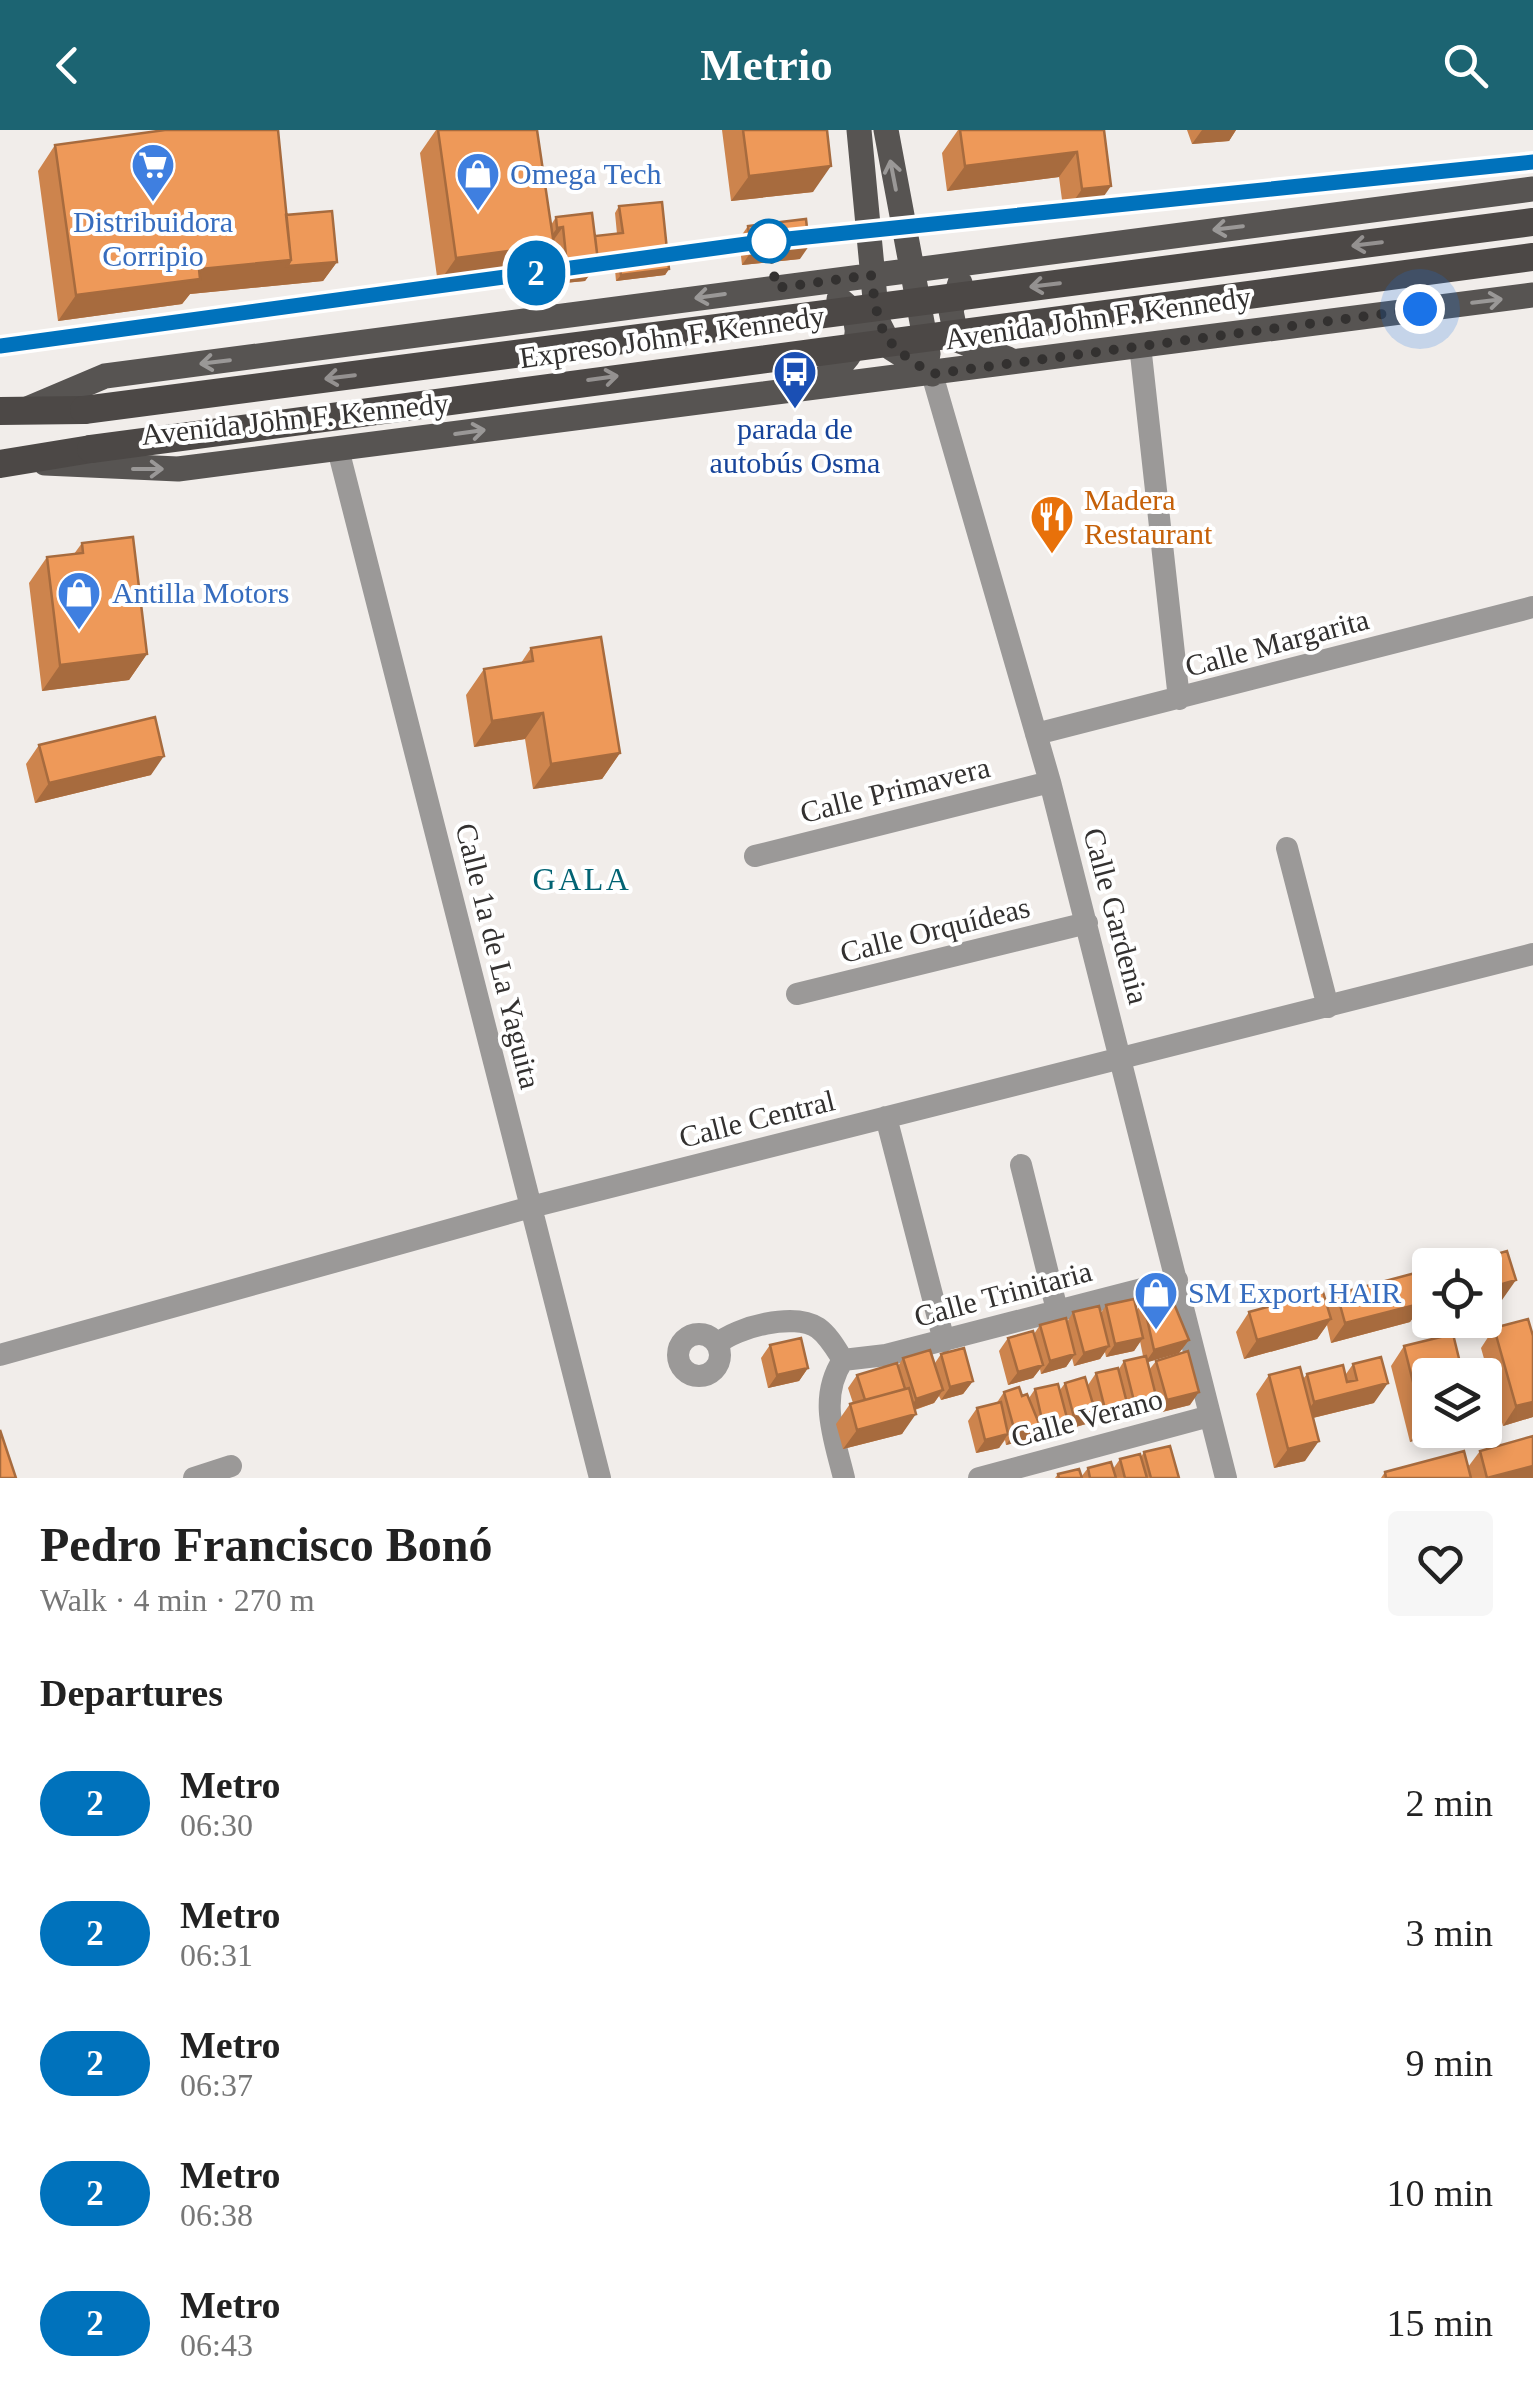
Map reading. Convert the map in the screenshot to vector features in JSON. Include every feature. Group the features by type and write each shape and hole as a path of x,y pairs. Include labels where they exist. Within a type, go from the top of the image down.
{"highway":[{"name":"Expreso John F. Kennedy","path":"14,410 84,410 1533,222"},
{"name":"Expreso John F. Kennedy","path":"8,462 1533,257"}],"main road":[{"path":"859,130 878,320 892,348 932,374"},
{"path":"886,130 932,374"},
{"path":"14,410 104,376 1533,189"},
{"path":"1014,256 971,274 958,284 951,312 957,340 979,352 1020,362"},
{"path":"776,288 830,294 844,302 856,326 855,351 846,365 797,390"},
{"name":"Avenida John F. Kennedy","path":"8,462 178,469 1533,295"}],"street":[{"path":"1140,345 1178,700"},
{"name":"Calle Gardenia","path":"932,374 1050,782 1226,1478"},
{"name":"Calle 1a de La Yaguita","path":"338,449 600,1478"},
{"name":"Calle Margarita","path":"1036,734 1533,607"},
{"name":"Calle Primavera","path":"755,856 1050,782"},
{"path":"1287,848 1328,1007"},
{"name":"Calle Orquídeas","path":"797,994 1087,923"},
{"name":"Calle Central","path":"0,1355 532,1207 1533,954"},
{"path":"886,1116 944,1340"},
{"path":"1021,1165 1057,1310"},
{"name":"Calle Trinitaria","path":"843,1360 944,1340 1177,1280"},
{"path":"717,1344 730,1332 798,1321 817,1328 843,1360 830,1380 829,1414 844,1478"},
{"name":"Calle Verano","path":"979,1478 1210,1416"},
{"path":"194,1478 231,1466"}],"building":[{"name":"Distribuidora Corripio","path":"165,130 278,130 291,260 199,269 200,279 76,295 55,145"},
{"name":"Omega Tech","path":"438,130 537,130 554,245 456,258"},
{"path":"743,130 827,130 831,166 749,176"},
{"path":"960,130 1104,130 1111,186 1082,189 1077,152 965,166"},
{"path":"662,202 669,269 621,275 619,264 594,267 598,261 595,236 623,233 619,206"},
{"path":"332,211 337,262 287,266 291,260 286,215"},
{"path":"592,213 598,261 567,265 563,227 557,228 556,217"},
{"path":"806,219 809,246 751,252 748,226"},
{"name":"Antilla Motors","path":"133,537 147,654 60,665 47,557 83,553 82,543"},
{"path":"601,637 620,753 551,764 543,713 492,721 484,669 533,661 531,648"},
{"path":"155,717 164,756 49,783 39,745"},
{"path":"1507,1251 1516,1280 1502,1284 1502,1252"},
{"path":"1412,1274 1412,1306 1345,1323 1337,1294"},
{"path":"1323,1292 1331,1319 1257,1340 1249,1312"},
{"path":"1170,1294 1189,1340 1154,1350 1143,1301"},
{"path":"1134,1299 1143,1338 1115,1344 1106,1305"},
{"path":"1099,1306 1109,1346 1084,1353 1073,1312"},
{"path":"1066,1318 1075,1354 1050,1361 1040,1325"},
{"path":"1528,1319 1533,1336 1533,1402 1516,1406 1497,1338 1502,1338 1502,1326"},
{"path":"1033,1331 1043,1365 1018,1372 1008,1338"},
{"path":"801,1338 808,1368 777,1375 770,1345"},
{"path":"1454,1338 1459,1358 1412,1358 1412,1378 1404,1346"},
{"path":"964,1348 973,1381 950,1387 941,1354"},
{"path":"930,1350 943,1390 916,1399 903,1358"},
{"path":"1188,1351 1199,1392 1167,1400 1156,1361"},
{"path":"1146,1356 1156,1396 1134,1401 1124,1361"},
{"path":"1381,1357 1388,1383 1314,1402 1307,1374 1343,1365 1347,1382 1357,1380 1353,1364"},
{"path":"897,1363 905,1389 865,1400 857,1375"},
{"path":"1300,1367 1319,1441 1288,1449 1269,1375"},
{"path":"1118,1368 1127,1403 1105,1409 1096,1373"},
{"path":"1085,1377 1095,1411 1074,1417 1065,1383"},
{"path":"1058,1384 1067,1418 1043,1424 1035,1389"},
{"path":"1019,1387 1022,1396 1027,1394 1040,1426 1015,1432 1004,1392"},
{"path":"909,1388 916,1414 857,1430 850,1404"},
{"path":"1001,1402 1008,1434 985,1440 977,1408"},
{"path":"0,1430 16,1478 0,1478"},
{"path":"1533,1436 1533,1466 1487,1478 1480,1451 1502,1448 1502,1445"},
{"path":"1170,1446 1179,1478 1151,1478 1144,1452"},
{"path":"1464,1451 1471,1478 1386,1478 1385,1472"},
{"path":"1140,1454 1147,1478 1125,1478 1120,1459"},
{"path":"1111,1462 1116,1478 1090,1478 1088,1468"},
{"path":"1079,1469 1082,1478 1059,1478 1058,1474"}],"metro line":[{"name":"2","path":"0,346 768,241 1533,162"}],"place":[{"name":"Distribuidora Corripio","path":"153,203"},
{"name":"Omega Tech","path":"478,212"},
{"name":"parada de autobús Osma","path":"795,410"},
{"name":"Madera Restaurant","path":"1052,555"},
{"name":"Antilla Motors","path":"79,631"},
{"name":"SM Export HAIR","path":"1156,1331"}],"district":[{"name":"GALA","path":"582,879"}],"route":[{"path":"769,241 776,288 871,275 878,320 892,348 932,374 1420,309"}]}
